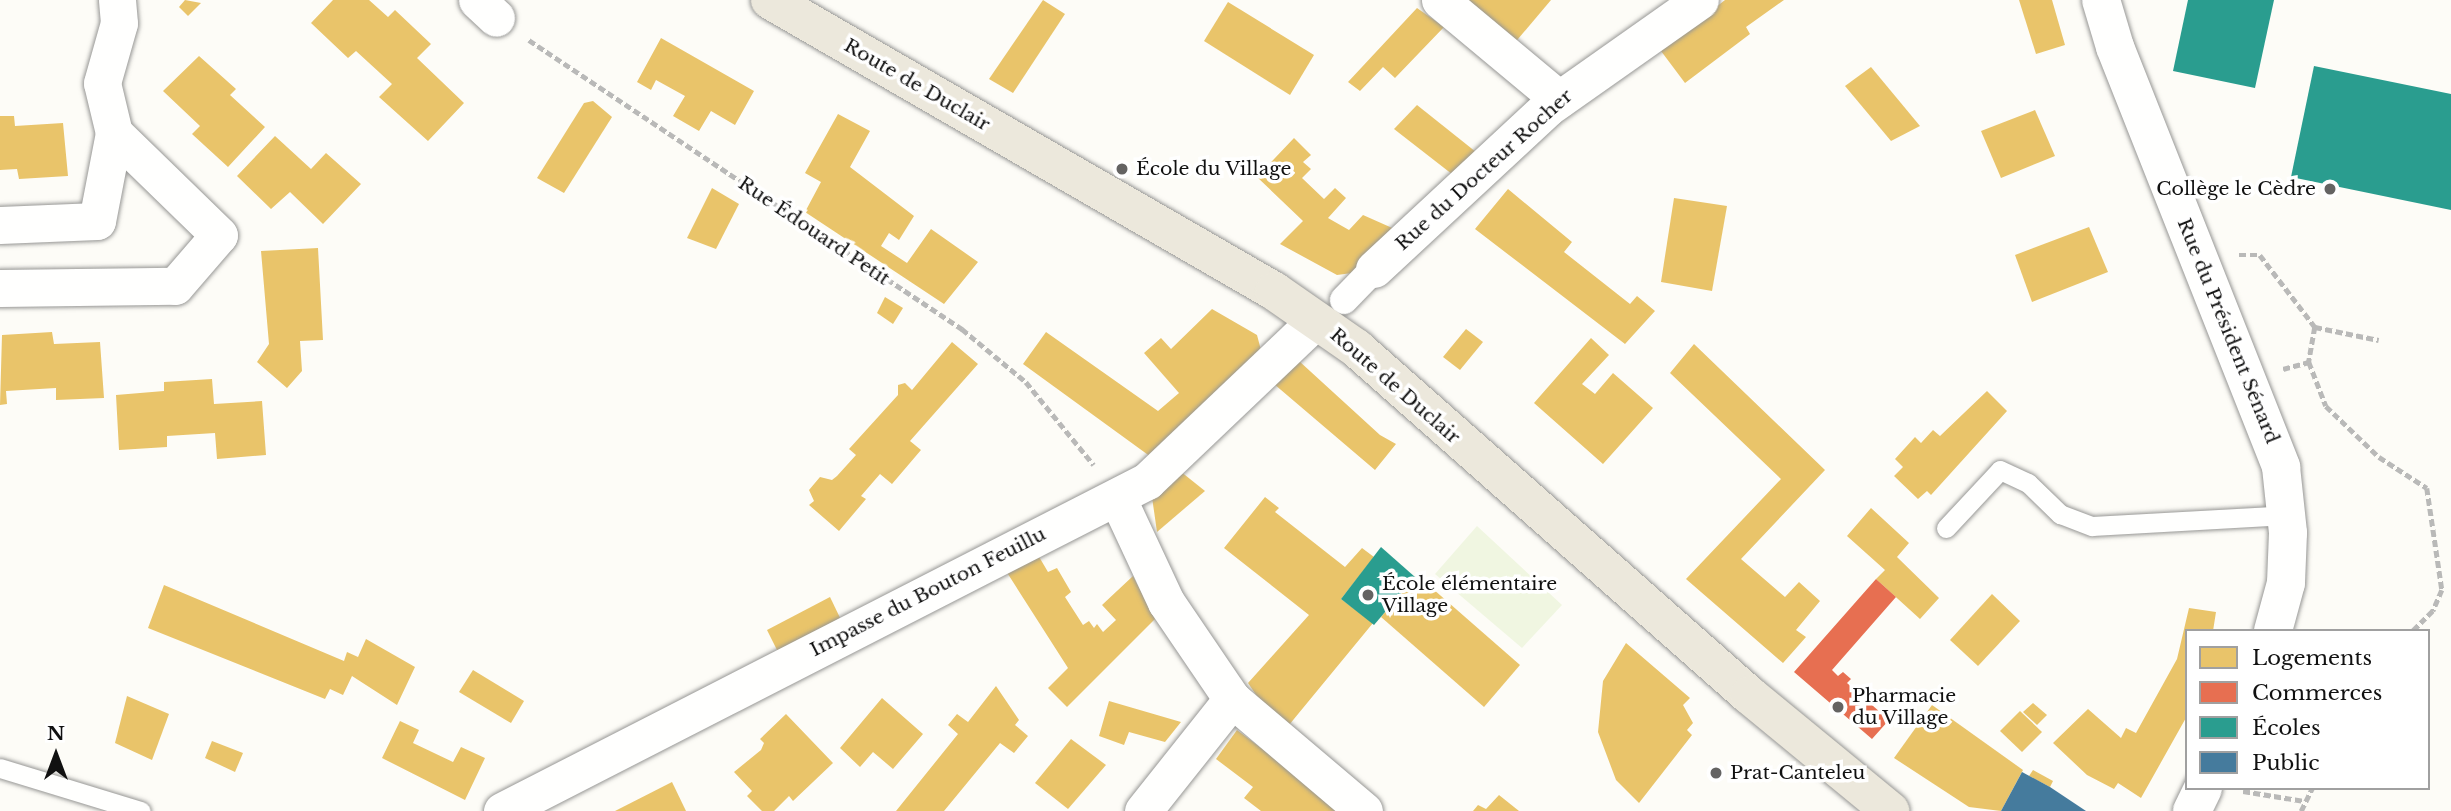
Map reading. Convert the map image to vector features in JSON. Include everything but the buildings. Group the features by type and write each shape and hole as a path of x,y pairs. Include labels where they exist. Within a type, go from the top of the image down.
{"main road":[{"name":"Route de Duclair","path":"770,0 1106,193 1330,310 1356,348 1749,695 1890,811"}],"street":[{"path":"0,225 97,221 114,133 102,83 119,23 117,0"},
{"path":"1440,0 1559,99"},
{"name":"Rue du Docteur Rocher","path":"1330,310 1559,99 1700,0"},
{"name":"Rue du Président Sénard","path":"2101,0 2115,47 2272,438 2287,514 2286,583 2274,629"},
{"path":"0,288 175,286 219,235 114,133"},
{"name":"Impasse du Bouton Feuillu","path":"502,811 1147,481 1330,310"},
{"path":"1110,500 1166,602 1232,699 1364,811"},
{"path":"1143,811 1232,699"},
{"path":"2192,811 2202,790"}],"lane":[{"path":"1946,528 2000,470 2028,483 2060,514 2092,526 2287,514"},
{"path":"0,768 141,811"}],"path":[{"name":"Rue Édouard Petit","path":"487,9 962,329 1026,382 1093,459 1110,500"},
{"path":"2197,256 2260,255 2315,327 2379,340"},
{"path":"2315,327 2309,362 2326,406 2379,457 2427,488 2441,590 2433,611 2415,629"},
{"path":"2246,790 2304,801"},
{"path":"2301,811 2311,790"}],"green space":[{"path":"1477,526 1562,605 1522,648 1435,574"}],"place":[{"name":"École du Village","path":"1122,169"},
{"name":"Collège le Cèdre","path":"2330,189"},
{"name":"École élémentaire Village","path":"1368,595"},
{"name":"Pharmacie du Village","path":"1838,707"},
{"name":"Prat-Canteleu","path":"1716,773"}]}
